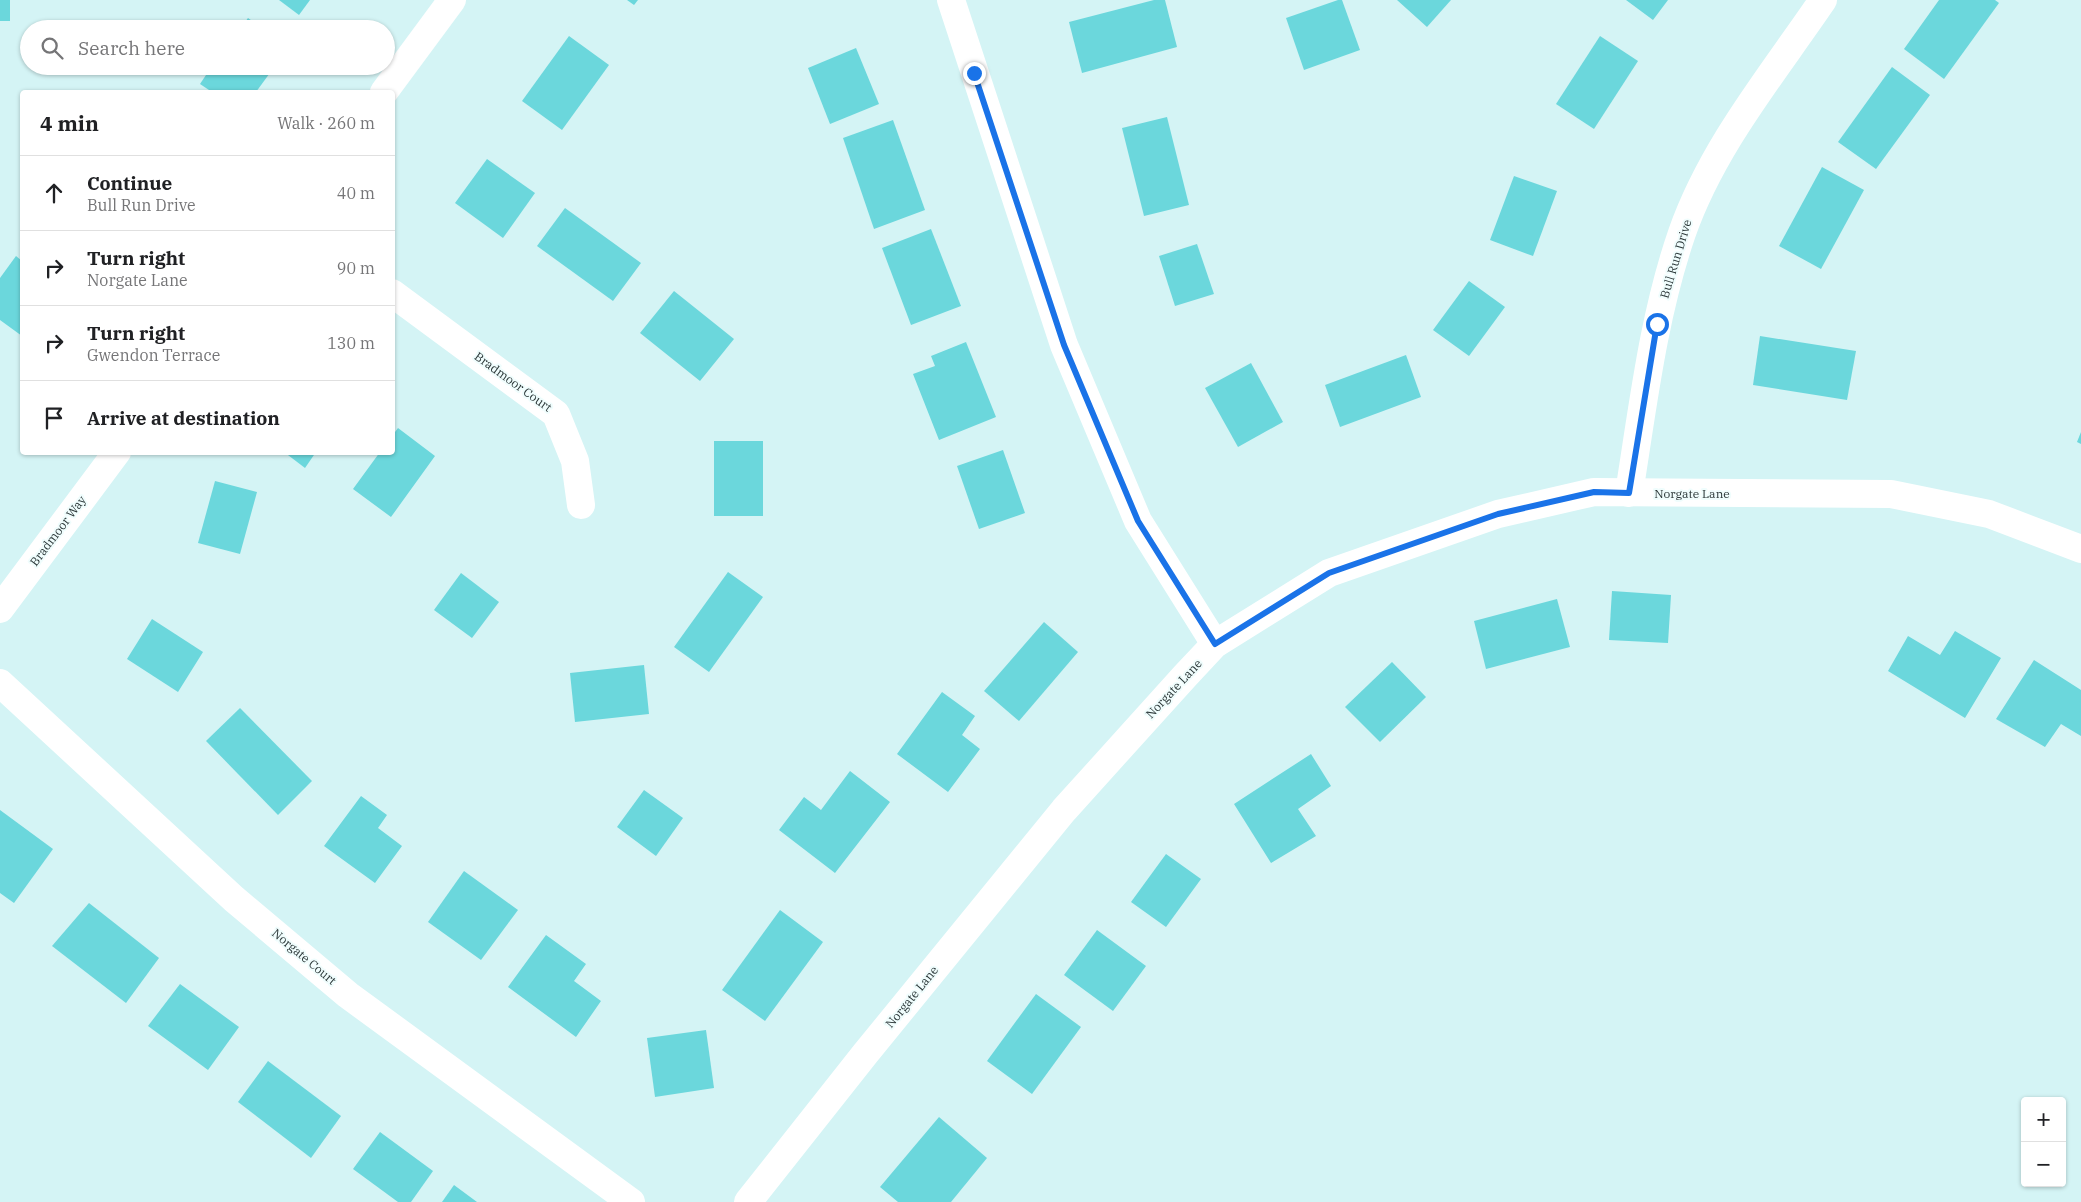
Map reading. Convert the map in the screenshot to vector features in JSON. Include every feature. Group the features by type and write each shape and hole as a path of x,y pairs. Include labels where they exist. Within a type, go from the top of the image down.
{"street":[{"path":"385,90 452,0"},
{"path":"951,0 1064,345 1138,521 1215,644"},
{"name":"Bull Run Drive","path":"1629,493 1657,324 1682,233 1701,188 1724,144 1750,103 1823,0"},
{"name":"Bradmoor Court","path":"395,295 556,414 574,461 581,505"},
{"name":"Bradmoor Way","path":"0,609 115,455"},
{"name":"Norgate Lane","path":"748,1202 865,1054 1064,810 1215,644 1329,573 1498,514 1594,492 1891,494 1989,514 2081,550"},
{"name":"Norgate Court","path":"0,683 234,899 348,995 631,1202"}],"building":[{"path":"0,0 10,0 10,21 0,21"},
{"path":"279,0 310,0 299,15"},
{"path":"627,0 638,0 634,5"},
{"path":"1154,0 1165,0 1177,47 1082,73 1069,22"},
{"path":"1342,0 1360,50 1304,70 1286,18"},
{"path":"1397,0 1451,0 1427,27"},
{"path":"1626,0 1668,0 1653,20"},
{"path":"1939,0 1995,0 1999,3 1944,79 1904,49"},
{"path":"569,36 609,65 562,130 522,101"},
{"path":"1600,36 1638,61 1594,129 1556,104"},
{"path":"856,48 879,104 830,124 808,68"},
{"path":"1892,67 1930,95 1876,169 1838,142"},
{"path":"206,75 268,75 257,90 209,90 200,84"},
{"path":"1167,117 1189,205 1144,216 1122,128"},
{"path":"893,120 925,210 874,229 843,138"},
{"path":"487,159 535,193 503,238 455,203"},
{"path":"1822,167 1864,190 1821,269 1779,246"},
{"path":"1514,176 1557,191 1533,256 1490,240"},
{"path":"565,208 641,263 613,301 537,246"},
{"path":"931,229 961,306 911,325 882,248"},
{"path":"1197,244 1214,294 1175,306 1159,256"},
{"path":"16,256 20,259 20,335 0,320 0,278"},
{"path":"1469,281 1505,307 1469,356 1433,330"},
{"path":"674,291 734,339 700,381 640,333"},
{"path":"1760,336 1856,351 1847,400 1753,385"},
{"path":"966,342 996,417 939,440 913,374 935,366 931,356"},
{"path":"1406,355 1421,397 1340,427 1325,385"},
{"path":"1251,363 1283,422 1238,447 1205,388"},
{"path":"398,428 435,456 391,517 353,489 378,455 395,455 395,432"},
{"path":"2081,432 2081,444 2077,442"},
{"path":"714,441 763,441 763,516 714,516"},
{"path":"1003,450 1025,513 979,529 957,466"},
{"path":"288,455 314,455 305,468"},
{"path":"215,481 257,492 240,554 198,543"},
{"path":"728,572 763,597 709,672 674,647"},
{"path":"461,573 499,602 472,638 434,610"},
{"path":"1612,591 1671,595 1668,643 1609,640"},
{"path":"1557,599 1570,647 1486,669 1474,621"},
{"path":"152,619 203,652 178,692 127,659"},
{"path":"1044,622 1078,652 1019,721 984,691"},
{"path":"1955,631 2001,658 1965,718 1888,671 1908,636 1940,655"},
{"path":"2034,660 2081,690 2081,736 2061,724 2045,747 1996,719"},
{"path":"1392,662 1426,697 1380,742 1345,707"},
{"path":"644,665 649,714 575,722 570,673"},
{"path":"942,692 975,716 962,735 980,749 948,792 897,754"},
{"path":"240,708 312,781 278,815 206,741"},
{"path":"1311,754 1331,786 1298,809 1316,836 1271,863 1234,804"},
{"path":"850,771 890,802 835,873 779,830 804,797 821,810"},
{"path":"644,790 683,818 656,856 617,827"},
{"path":"361,796 387,815 378,828 402,846 375,883 324,846"},
{"path":"0,810 53,849 14,903 0,893"},
{"path":"1166,854 1201,879 1166,927 1131,902"},
{"path":"464,871 518,910 481,960 428,922"},
{"path":"89,903 159,958 126,1003 52,946"},
{"path":"780,910 823,942 765,1021 722,990"},
{"path":"1097,930 1146,966 1113,1011 1064,975"},
{"path":"546,935 586,964 574,981 601,1001 576,1037 508,987"},
{"path":"180,984 239,1027 208,1070 148,1026"},
{"path":"1036,994 1081,1027 1032,1094 987,1061"},
{"path":"706,1030 714,1088 655,1097 647,1038"},
{"path":"268,1061 341,1116 311,1158 238,1102"},
{"path":"939,1117 987,1158 951,1202 898,1202 880,1187"},
{"path":"380,1132 433,1171 411,1202 398,1202 353,1169"},
{"path":"454,1185 477,1202 442,1202"}],"route":[{"path":"974,73 1064,345 1138,521 1215,644 1329,573 1498,514 1594,492 1629,493 1657,324"}]}
